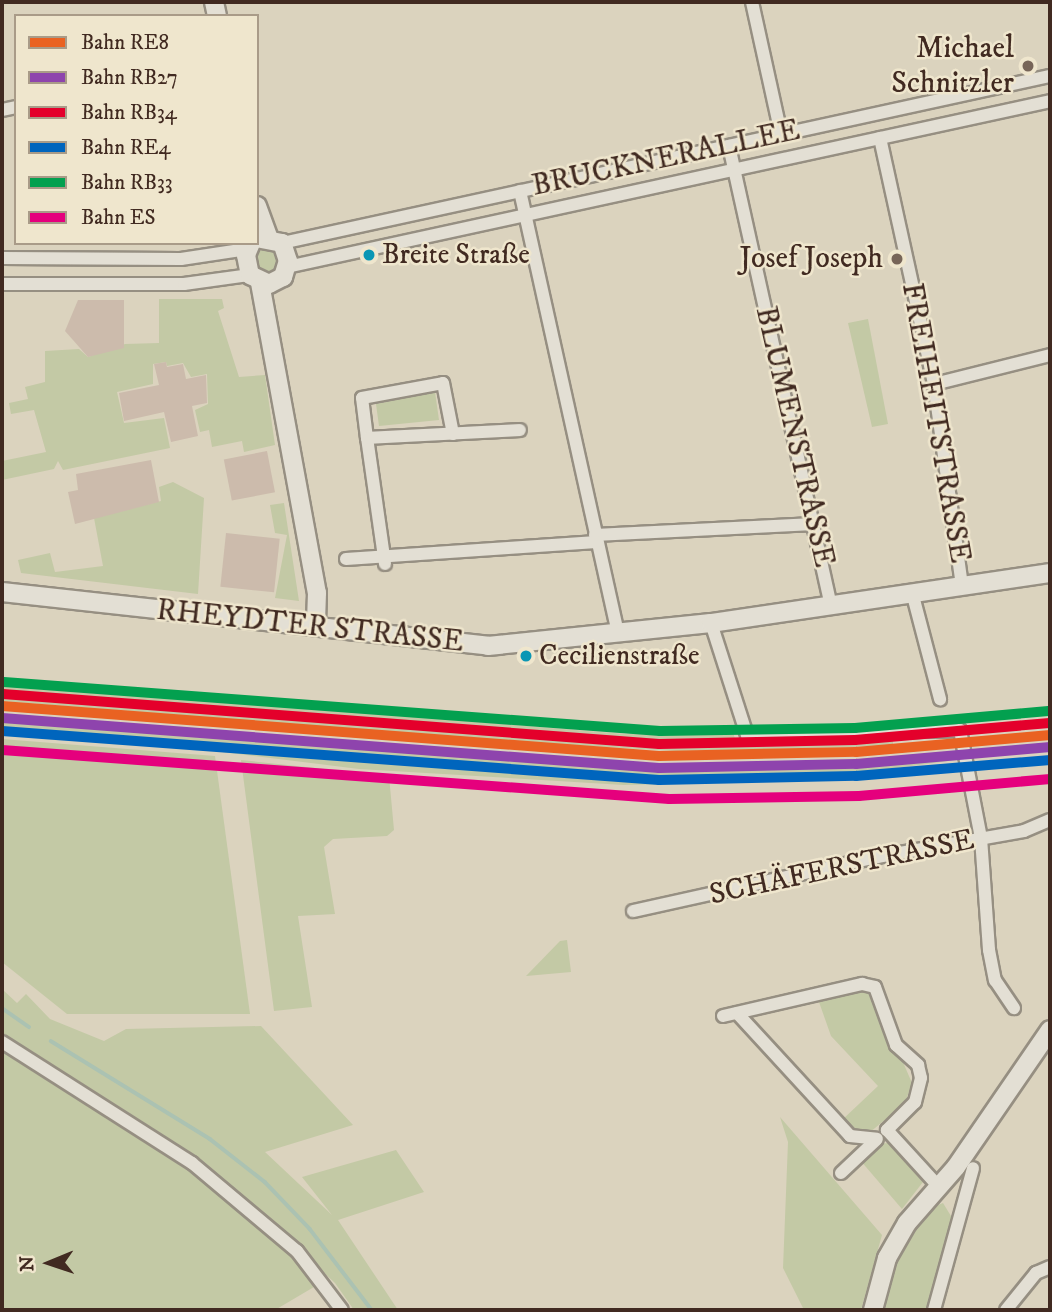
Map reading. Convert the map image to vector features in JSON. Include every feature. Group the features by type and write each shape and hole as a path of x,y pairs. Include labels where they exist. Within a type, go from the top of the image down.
{"main road":[{"path":"259,224 262,280 294,486 317,593 316,627"},
{"path":"261,242 287,267 262,280"},
{"name":"RHEYDTER STRASSE","path":"2,592 488,646 711,623 1050,573"},
{"path":"873,1310 893,1245 939,1187 1050,1030"}],"street":[{"path":"752,2 781,134"},
{"name":"BRUCKNERALLEE","path":"261,242 520,191 1050,76"},
{"name":"BRUCKNERALLEE","path":"287,267 1050,101"},
{"name":"FREIHEITSTRASSE","path":"880,138 934,384 962,586"},
{"name":"BLUMENSTRASSE","path":"729,146 831,605"},
{"path":"520,191 618,634"},
{"name":"BRUCKNERALLEE","path":"2,258 181,259 247,245"},
{"path":"2,284 184,284 262,280"},
{"path":"934,384 1050,355"},
{"path":"384,560 362,398 443,383 453,434"},
{"path":"367,438 520,430"},
{"path":"346,559 384,560 596,538 814,524"},
{"path":"912,592 940,699"},
{"path":"711,623 740,725 755,737 950,727 962,732 981,838 989,950 995,980 1014,1009"},
{"name":"SCHÄFERSTRASSE","path":"633,911 981,838 1050,820"},
{"path":"723,1016 862,984 875,987 896,1045 918,1065 921,1078 915,1102 841,1173"},
{"path":"737,1013 850,1136 882,1134 939,1187"},
{"path":"2,1042 192,1163 297,1251 342,1310"},
{"path":"934,1310 973,1168"},
{"path":"1006,1310 1036,1273 1050,1267"}],"green space":[{"path":"266,249 275,252 278,261 275,270 266,273 257,270 254,261 257,252"},
{"path":"159,299 222,299 224,308 218,311 239,377 265,375 275,445 244,452 242,441 212,447 209,430 200,432 195,410 208,404 207,374 191,377 183,363 167,366 166,362 153,364 153,384 117,392 124,423 164,418 170,448 63,470 58,461 54,469 2,480 2,461 46,452 34,410 11,414 9,403 28,399 25,387 45,382 45,351 79,349 88,357 125,344 159,343"},
{"path":"868,319 888,424 872,427 848,323"},
{"path":"435,392 439,420 379,426 376,404"},
{"path":"173,482 204,498 198,594 21,573 18,560 50,553 55,572 103,566 94,518 161,501 159,487"},
{"path":"284,503 299,601 275,598 287,535 275,533 270,505"},
{"path":"2,683 625,734 733,732 737,746 893,739 893,746 676,751 534,743 2,701"},
{"path":"2,719 642,768 956,760 800,781 624,785 359,769 191,748 2,734"},
{"path":"2,739 215,756 250,1014 67,1014 2,962"},
{"path":"241,760 389,776 394,830 387,836 333,839 324,847 335,914 298,916 312,1007 274,1011"},
{"path":"567,940 571,972 526,976 560,941"},
{"path":"2,989 17,1003 26,994 50,1019 104,1041 126,1029 261,1026 353,1125 265,1152 332,1215 302,1177 396,1150 424,1192 338,1220 398,1310 354,1310 335,1283 267,1220 2,1039"},
{"path":"861,990 873,993 912,1083 905,1103 863,1138 841,1121 878,1086 831,1036 819,1002"},
{"path":"2,1046 218,1186 319,1284 275,1310 2,1310"},
{"path":"780,1117 882,1235 861,1310 804,1310 783,1268 788,1142"},
{"path":"888,1143 923,1182 902,1209 860,1160 878,1144"},
{"path":"943,1203 954,1221 927,1310 879,1310 905,1243 933,1207"}],"building":[{"path":"78,300 124,300 124,348 88,357 65,331"},
{"path":"166,362 167,367 183,364 186,379 206,375 207,403 192,406 198,436 171,442 164,412 124,421 119,393 159,385 154,364"},
{"path":"267,451 275,492 232,501 224,459"},
{"path":"151,460 159,502 75,524 68,492 78,490 76,474"},
{"path":"226,533 280,539 274,592 220,587"}],"waterway":[{"path":"2,1008 29,1027"},
{"path":"51,1041 210,1139 265,1182 310,1229 372,1310"}],"rail line":[{"name":"RB33","path":"4,682 660,731 855,728 1048,711"},
{"name":"RB34","path":"3,694 659,744 855,740 1049,723"},
{"name":"RE8","path":"2,706 659,756 856,752 1050,735"},
{"name":"RB27","path":"2,718 659,768 856,764 1050,747"},
{"name":"RE4","path":"2,731 659,780 856,776 1050,760"},
{"name":"ES","path":"2,750 669,799 859,796 1050,779"}],"place":[{"name":"Michael Schnitzler","path":"1028,66"},
{"name":"Breite Straße","path":"369,255"},
{"name":"Josef Joseph","path":"897,259"},
{"name":"Cecilienstraße","path":"526,656"}]}
